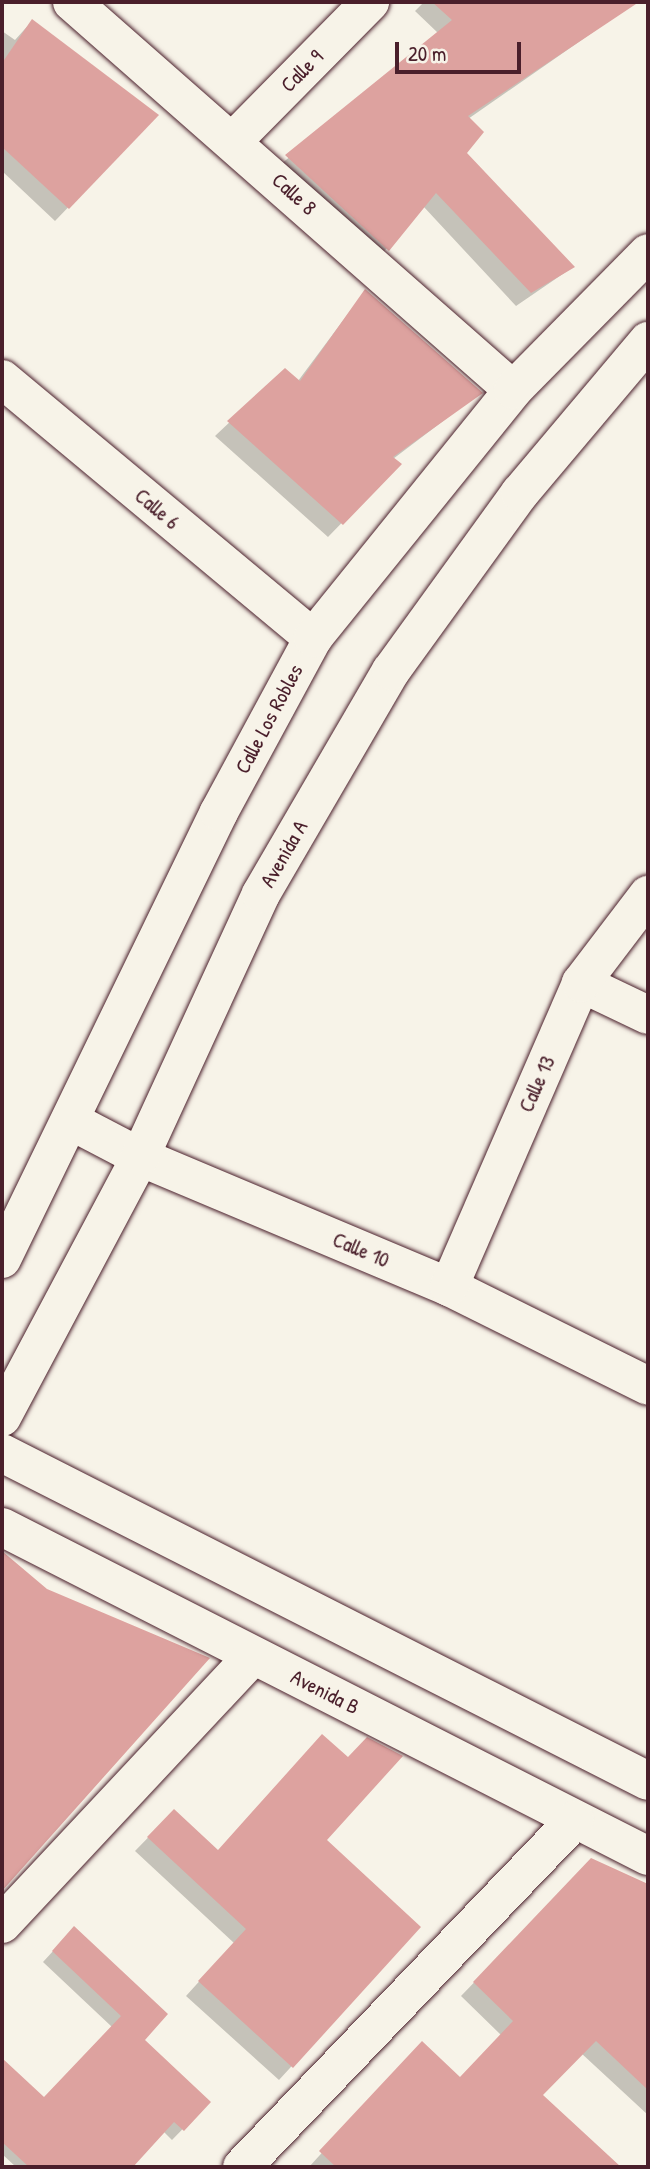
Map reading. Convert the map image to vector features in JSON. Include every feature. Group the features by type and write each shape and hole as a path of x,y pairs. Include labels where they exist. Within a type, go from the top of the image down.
{"street":[{"name":"Calle 8","path":"72,2 234,140 513,390"},
{"name":"Calle 9","path":"234,140 370,2"},
{"name":"Calle Los Robles","path":"2,1259 219,812 313,638 513,390 648,253"},
{"name":"Avenida A","path":"2,1417 140,1157 261,894 391,671 520,493 648,341"},
{"name":"Calle 6","path":"5,389 313,638"},
{"name":"Calle 13","path":"449,1287 581,984 648,895"},
{"path":"581,984 648,1015"},
{"name":"Calle 10","path":"71,1121 140,1157 449,1287 648,1386"},
{"path":"2,1453 648,1781"},
{"name":"Avenida B","path":"2,1527 648,1856"},
{"path":"2,1924 253,1656"},
{"path":"242,2167 575,1820"}],"building":[{"path":"432,2 639,2 468,116 484,132 467,153 575,267 531,293 436,193 389,251 285,155 452,20"},
{"path":"32,19 159,115 69,209 2,147 2,63"},
{"path":"365,289 483,393 393,457 402,464 343,525 227,421 285,368 300,381"},
{"path":"2,1551 47,1589 210,1658 2,1891"},
{"path":"322,1734 348,1757 367,1737 403,1756 327,1840 421,1927 293,2068 198,1981 246,1929 147,1837 174,1809 218,1850"},
{"path":"591,1858 648,1884 648,2090 596,2041 543,2095 621,2167 336,2167 319,2151 422,2041 460,2077 513,2021 473,1982"},
{"path":"74,1926 168,2014 145,2040 211,2102 184,2131 174,2122 133,2167 29,2167 2,2142 2,2058 44,2097 121,2016 52,1951"}]}
